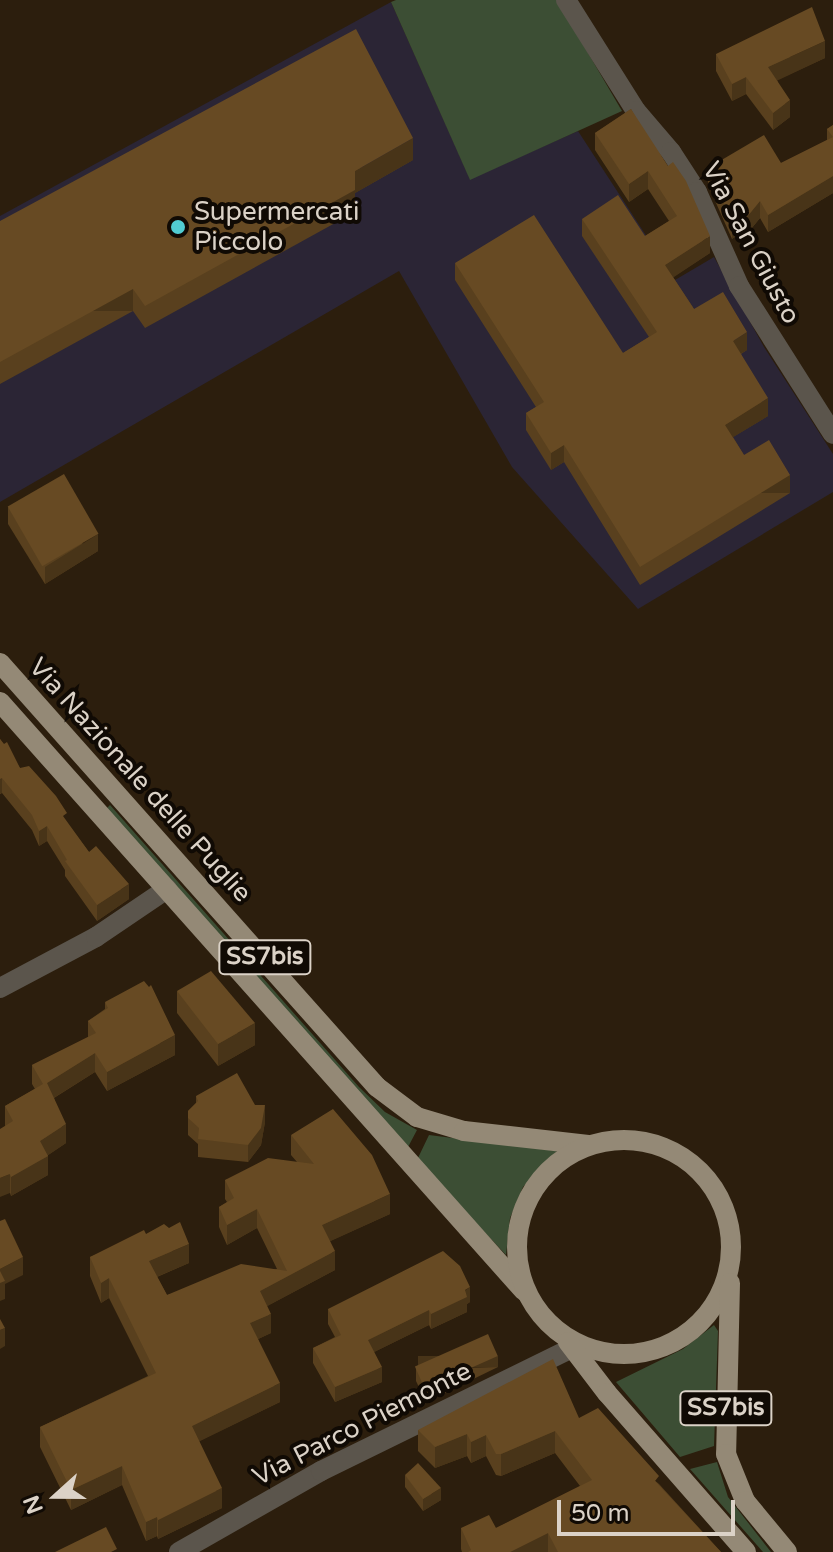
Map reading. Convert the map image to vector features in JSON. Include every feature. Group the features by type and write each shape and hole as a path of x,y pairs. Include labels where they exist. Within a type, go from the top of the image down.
{"main road":[{"name":"Via Nazionale delle Puglie","path":"0,663 377,1087 417,1117 464,1131 588,1145 622,1139 655,1143 685,1158 710,1181 726,1211 732,1245 726,1454 745,1501 787,1552"},
{"name":"Via Nazionale delle Puglie","path":"0,702 524,1291 542,1320 570,1345 746,1552"},
{"name":"Via Nazionale delle Puglie","path":"524,1291 518,1255 520,1220 534,1188 558,1162 588,1145"},
{"name":"Via Nazionale delle Puglie","path":"570,1345 632,1354 664,1347 692,1330 719,1296 728,1277 732,1245"}],"street":[{"name":"Via San Giusto","path":"566,0 636,111 671,152 697,192 739,286 833,434"},
{"path":"0,988 96,937 167,889"},
{"name":"Via Parco Piemonte","path":"179,1552 321,1471 570,1345"}],"shaded area":[{"path":"391,2 470,179 578,131 675,280 714,257 764,347 833,454 833,492 638,609 512,467 399,271 0,502 0,216"}],"green space":[{"path":"557,0 622,111 470,180 391,2"},
{"path":"110,805 359,1087 385,1112 417,1130 407,1149 106,809"},
{"path":"429,1135 557,1151 523,1187 510,1218 506,1255 417,1160"},
{"path":"714,1325 718,1331 714,1446 680,1457 616,1382 683,1349"},
{"path":"717,1462 728,1497 771,1552 763,1552 690,1469"}],"building":[{"path":"812,7 825,41 768,67 790,100 773,113 746,77 732,84 716,54"},
{"name":"Supermercati Piccolo","path":"356,29 413,138 355,171 355,190 145,306 133,289 0,362 0,221"},
{"path":"631,109 668,166 673,162 686,181 710,236 665,265 694,309 723,292 747,332 733,341 768,398 725,425 744,455 769,440 790,475 640,567 564,445 551,453 526,413 544,402 455,263 534,215 623,353 657,332 582,219 618,195 645,236 677,216 648,171 629,184 595,133"},
{"path":"764,135 781,163 833,137 833,176 768,215 760,201 742,223 739,217 732,222 708,168"},
{"path":"64,474 98,534 42,566 8,506"},
{"path":"0,739 4,744 7,742 20,768 29,766 56,796 67,813 63,816 89,852 96,846 129,884 97,905 65,861 47,826 39,831 32,815 0,779"},
{"path":"211,971 255,1023 218,1044 177,991"},
{"path":"144,981 149,987 151,985 175,1035 107,1072 95,1053 47,1083 66,1124 40,1141 48,1156 11,1177 10,1174 0,1178 0,1129 13,1121 5,1106 43,1084 32,1065 96,1033 88,1021 108,1008 105,1002"},
{"path":"237,1073 255,1105 265,1105 261,1128 248,1145 198,1139 199,1128 188,1118 188,1111 198,1101 196,1096"},
{"path":"333,1109 372,1155 390,1194 322,1225 335,1251 260,1291 271,1314 250,1323 280,1383 192,1426 222,1488 158,1520 157,1517 146,1522 122,1466 71,1490 40,1427 156,1373 109,1278 101,1283 90,1257 144,1230 146,1234 164,1224 169,1228 180,1222 189,1244 149,1261 167,1295 241,1264 287,1271 257,1209 227,1225 219,1207 234,1198 225,1180 268,1158 314,1164 291,1135"},
{"path":"5,1219 23,1257 0,1269 0,1221"},
{"path":"443,1251 460,1266 470,1287 465,1290 467,1297 431,1314 429,1310 368,1340 382,1367 335,1387 313,1348 341,1335 328,1309"},
{"path":"488,1334 498,1356 425,1388 415,1367"},
{"path":"553,1359 579,1418 598,1408 659,1476 655,1481 721,1552 558,1552 548,1533 510,1552 468,1552 471,1550 461,1528 489,1515 496,1528 592,1480 555,1431 496,1454 486,1435 471,1442 467,1434 435,1447 418,1430"},
{"path":"418,1463 441,1488 423,1499 405,1475"},
{"path":"106,1527 117,1549 111,1552 55,1552"}],"place":[{"name":"Supermercati Piccolo","path":"178,227"}]}
